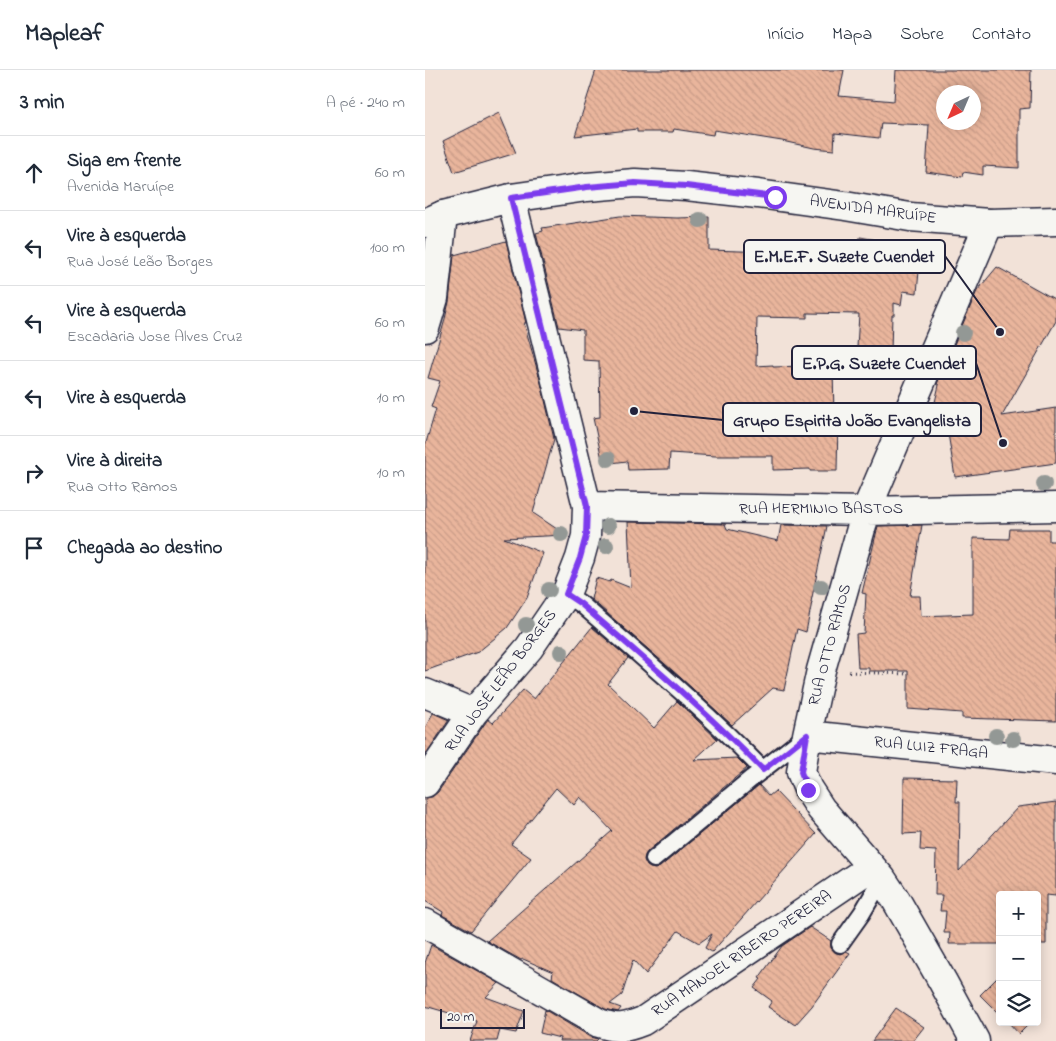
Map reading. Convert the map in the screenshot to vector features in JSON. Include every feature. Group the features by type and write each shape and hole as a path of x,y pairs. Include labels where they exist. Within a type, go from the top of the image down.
{"street":[{"name":"AVENIDA MARUÍPE","path":"434,219 511,198 587,187 635,183 686,186 758,194 910,217 989,223 1056,221"},
{"name":"RUA JOSÉ LEÃO BORGES","path":"425,783 473,714 529,648 566,594 586,536 587,506 511,198"},
{"path":"425,328 434,298 434,219"},
{"name":"RUA OTTO RAMOS","path":"975,1041 896,900 876,873 821,808 808,790 801,772 821,670 866,510 989,223"},
{"name":"RUA HERMINIO BASTOS","path":"587,506 866,510 1056,507"},
{"path":"425,693 473,714"},
{"name":"RUA LUIZ FRAGA","path":"807,735 1056,761"},
{"name":"RUA MANOEL RIBEIRO PEREIRA","path":"425,924 599,1022 616,1028 629,1027 643,1021 876,873"}],"lane":[{"path":"566,594 581,604 675,687 735,741 763,770"},
{"path":"654,859 807,735"},
{"path":"840,944 862,913 876,873"}],"path":[{"path":"821,670 908,674"}],"building":[{"path":"596,70 844,70 839,96 894,101 896,70 1031,70 1030,108 1019,109 1019,168 983,166 983,175 963,172 962,177 926,172 929,125 881,123 879,138 835,133 834,150 714,130 713,135 674,129 673,132 637,132 637,129 575,136"},
{"path":"499,113 516,153 454,172 443,141"},
{"path":"620,216 709,217 709,250 860,255 860,237 930,249 925,271 919,271 917,293 903,291 901,305 894,303 891,351 878,353 878,368 856,364 859,314 807,313 807,318 757,317 756,366 833,365 834,420 838,420 837,471 810,471 810,469 773,470 773,456 715,456 670,453 669,469 628,470 627,461 603,464 593,418 600,417 599,361 583,360 583,330 559,327 536,233 543,231 542,228"},
{"path":"506,241 526,323 524,323 554,439 533,513 566,535 504,538 543,553 527,598 507,628 478,652 425,671 425,446 436,409 431,407 440,381 428,378 449,302 454,255"},
{"path":"997,267 1056,300 1056,321 1002,416 1056,408 1056,463 955,477 948,433 929,428 939,385 937,384 977,291"},
{"path":"628,522 725,524 727,529 778,541 781,525 827,526 806,632 797,629 784,690 773,688 732,725 591,599 596,578 610,582 611,580 631,588"},
{"path":"922,525 910,596 920,596 921,616 973,614 973,538 1009,539 1010,529 1049,529 1049,541 1056,541 1056,721 962,718 962,713 908,709 908,671 869,671 869,668 858,668 856,634 864,633 866,594 862,593 878,526"},
{"path":"592,627 628,658 608,684 654,728 677,701 717,739 694,760 737,758 747,768 648,851 644,860 647,866 655,869 660,867 759,785 769,796 775,791 816,834 712,952 705,948 712,934 699,943 678,931 646,974 633,960 622,995 610,1004 621,1008 618,1012 605,1009 552,978 553,972 523,959 521,960 487,941 612,831 580,797 574,805 556,788 511,844 531,858 471,931 442,915 443,912 425,901 425,798 432,797 438,792 488,719 493,723 523,690 534,699"},
{"path":"433,713 449,720 425,755 425,728"},
{"path":"904,778 957,779 956,802 960,802 959,871 1018,807 1056,802 1056,896 1046,895 1046,944 1041,944 1041,891 996,891 996,944 949,944 950,933 944,933 946,911 940,911 942,895 935,895 936,851 920,850 921,833 903,834"},
{"path":"810,927 831,941 831,948 835,952 840,954 846,951 850,953 812,1006 795,1025 768,1007 772,1001 754,988 782,946"},
{"path":"431,945 499,983 486,997 524,1011 516,1033 500,1030 497,1041 470,1041 477,1021 425,1006 425,963"},
{"path":"996,979 996,1011 980,995"},
{"path":"896,1008 924,1027 913,1041 872,1041"},
{"path":"545,1010 591,1037 598,1039 596,1041 559,1041 560,1038 540,1033"},
{"path":"1012,1026 1027,1026 1019,1034"}],"place":[{"name":"E.M.E.F. Suzete Cuendet","path":"1000,332"},
{"name":"Grupo Espirita João Evangelista","path":"634,411"},
{"name":"E.P.G. Suzete Cuendet","path":"1003,443"}],"route":[{"path":"775,197 686,186 635,183 587,187 511,198 587,506 586,536 566,594 581,604 675,687 735,741 763,770 807,735 801,772 808,790"}]}
